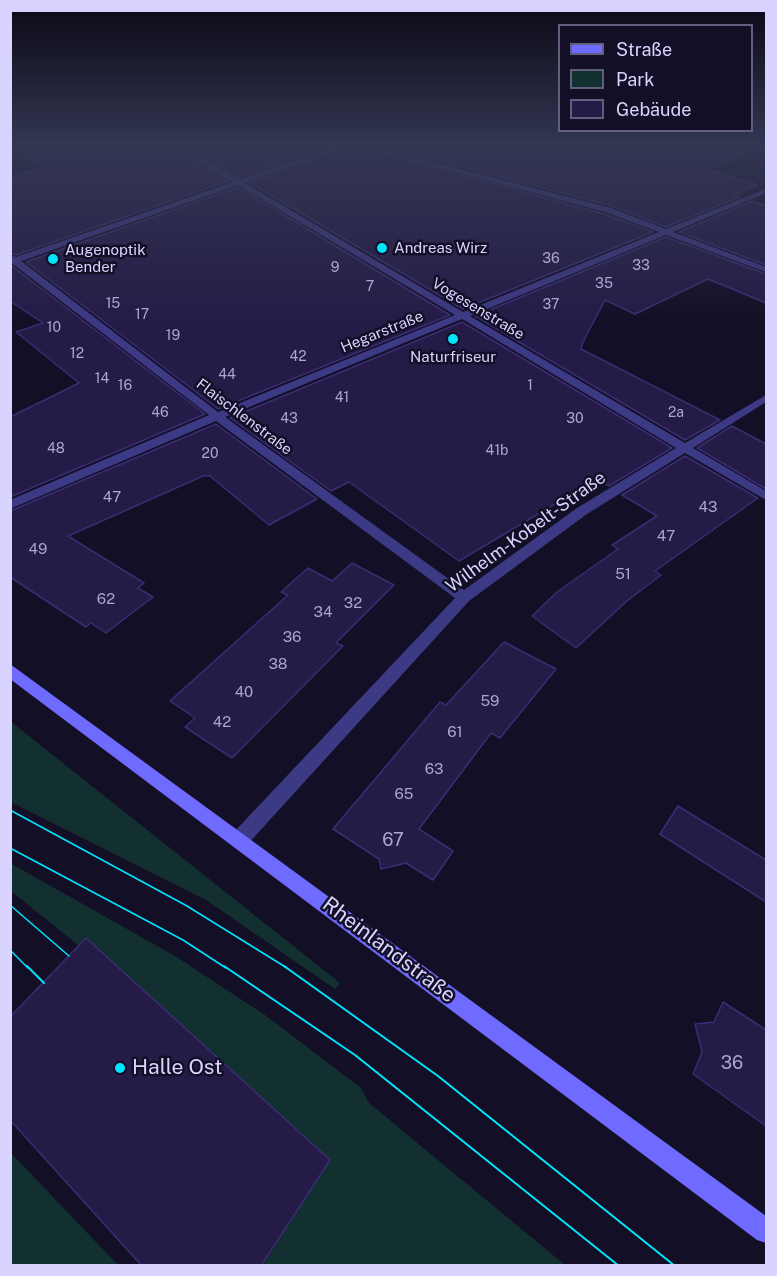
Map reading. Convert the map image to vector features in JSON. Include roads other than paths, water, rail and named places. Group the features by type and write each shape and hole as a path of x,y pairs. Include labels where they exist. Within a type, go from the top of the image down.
{"street":[{"path":"12,260 178,205"},
{"name":"Vogesenstraße","path":"277,205 460,316 766,496"},
{"path":"589,205 766,270"},
{"name":"Hegarstraße","path":"10,505 217,416 732,205"},
{"name":"Flaischlenstraße","path":"12,260 217,416 464,597"},
{"name":"Wilhelm-Kobelt-Straße","path":"240,839 464,597 582,511 766,398"},
{"name":"Rheinlandstraße","path":"10,670 766,1230"}],"tram line":[{"path":"10,810 187,906 285,967"},
{"path":"10,848 183,940 226,968"},
{"path":"10,905 69,956"},
{"path":"10,950 28,968"},
{"path":"27,966 44,983"},
{"path":"224,966 355,1055 619,1266"},
{"path":"285,967 438,1076 675,1266"}],"place":[{"name":"Andreas Wirz","path":"382,248"},
{"name":"Augenoptik Bender","path":"53,259"},
{"name":"Naturfriseur","path":"453,339"},
{"name":"Halle Ost","path":"120,1068"}]}
